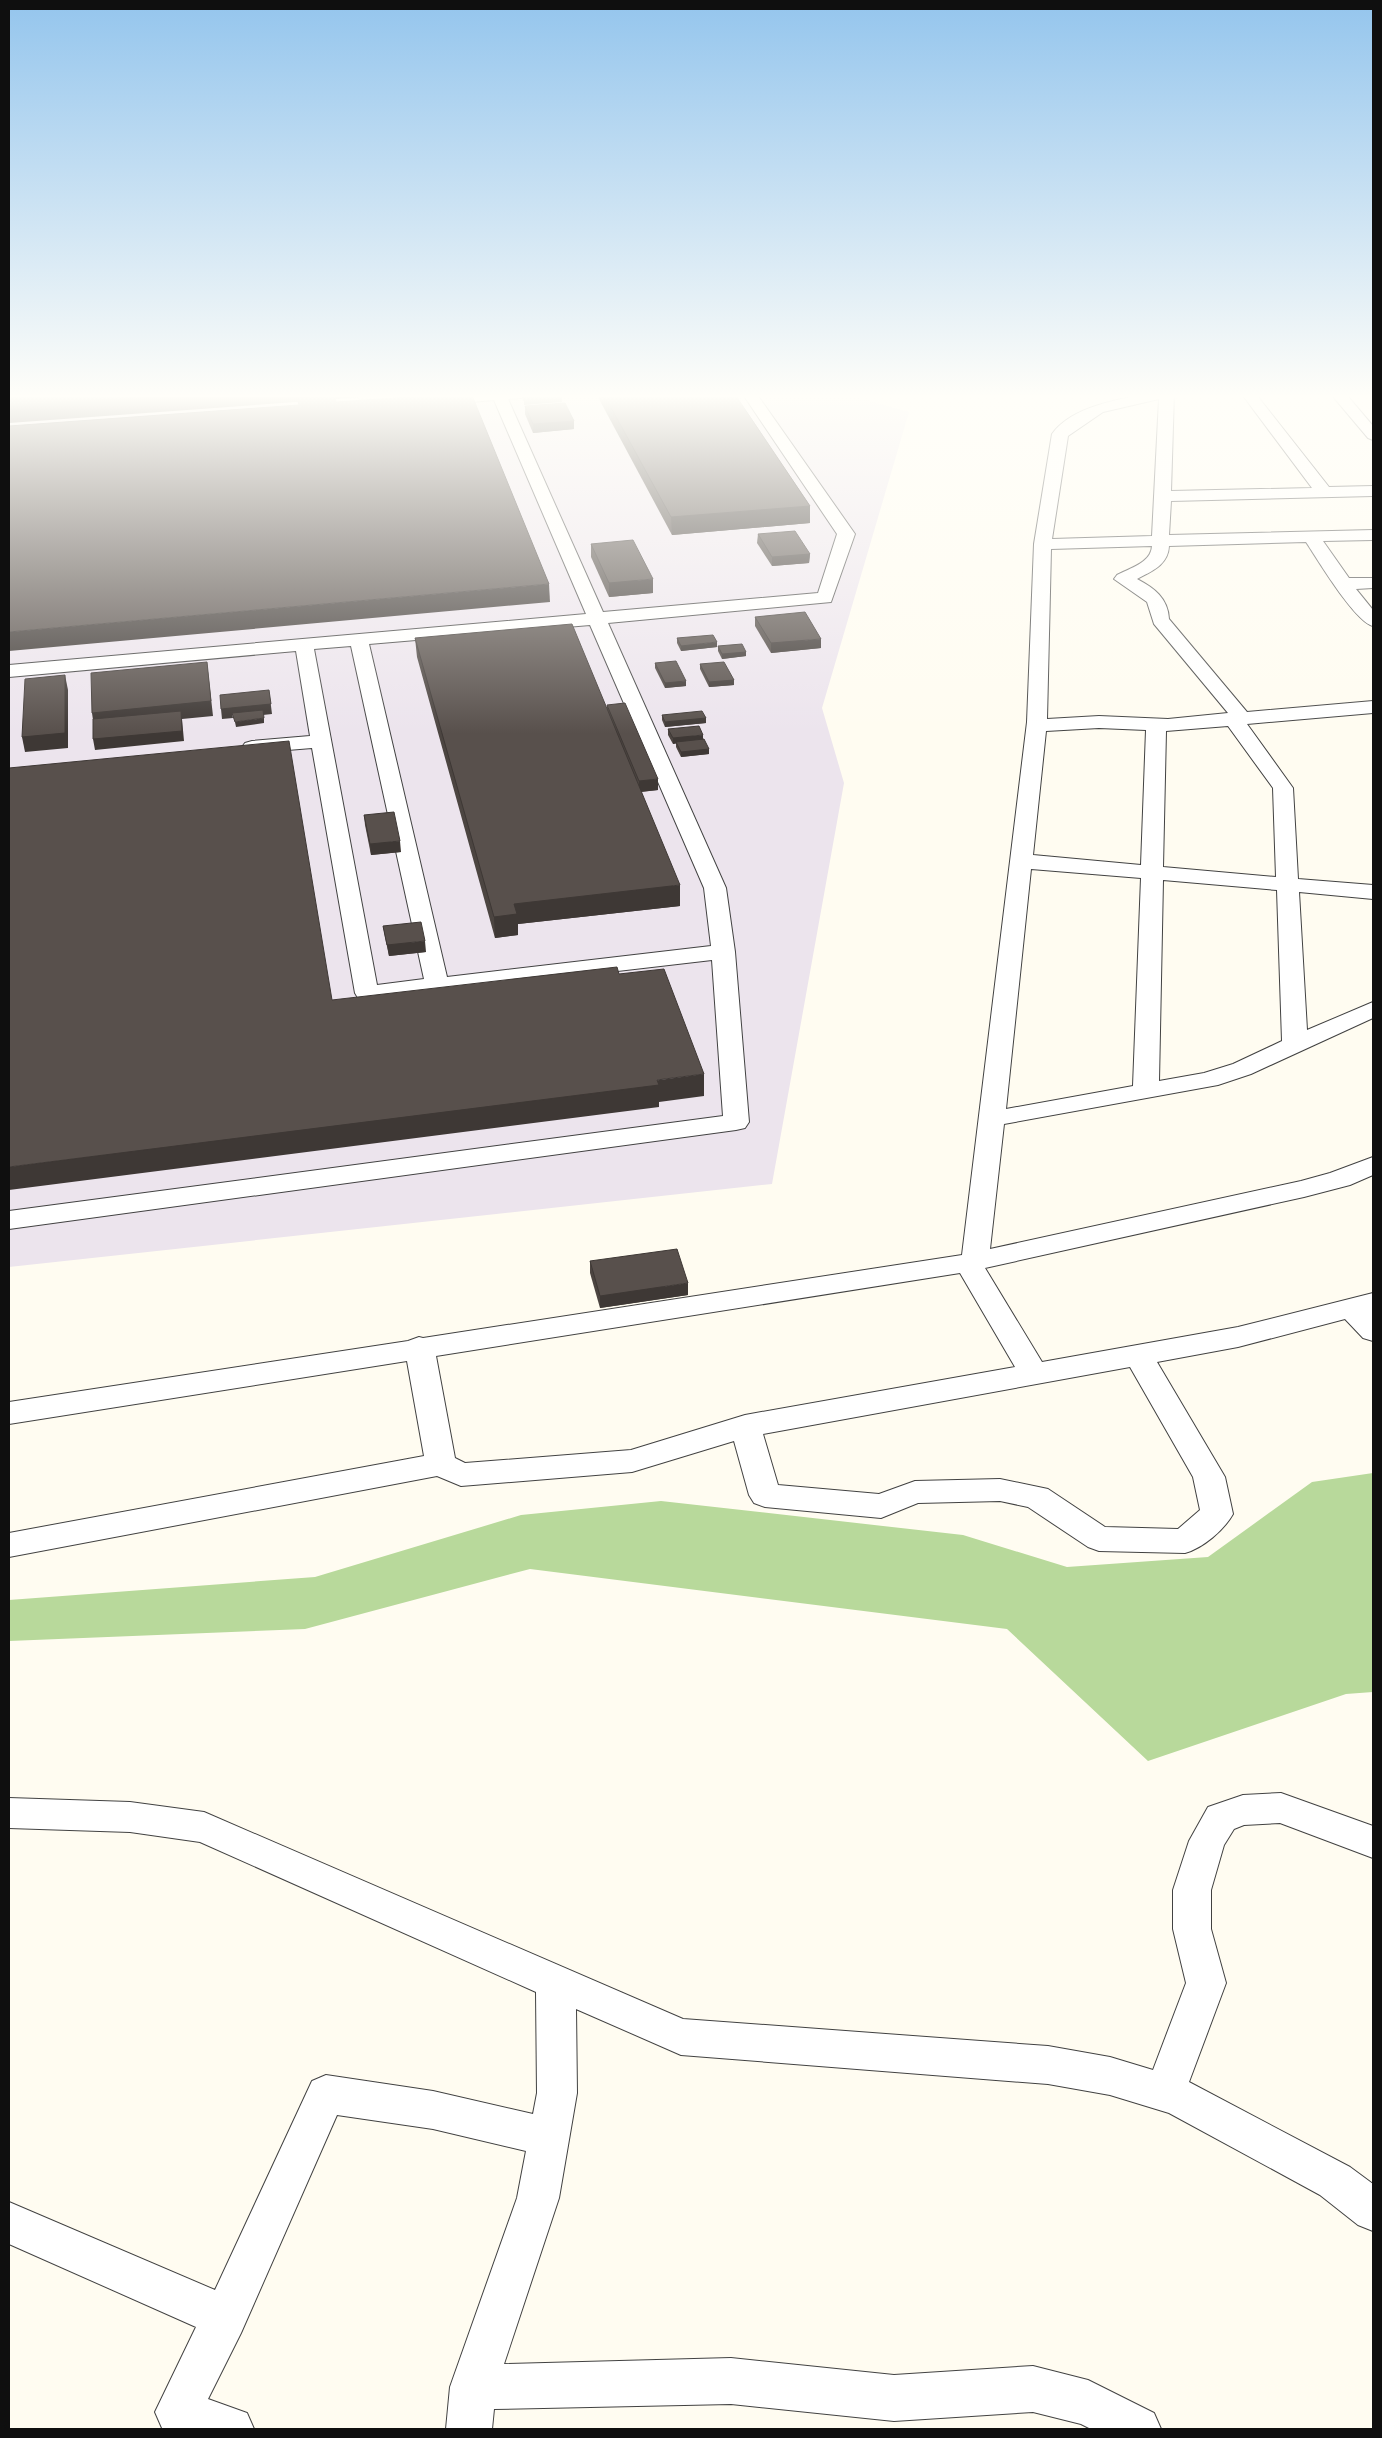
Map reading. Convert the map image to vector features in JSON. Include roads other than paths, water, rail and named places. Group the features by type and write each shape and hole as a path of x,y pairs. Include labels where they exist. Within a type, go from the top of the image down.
{"street":[{"path":"9,1220 736,1122 723,952 715,888 548,507"},
{"path":"9,671 825,598 846,534 827,507"},
{"path":"1034,1374 971,1262 992,1119 1036,726 1043,544 1049,507"},
{"path":"1162,507 1160,555 1151,565 1123,579 1154,597 1160,610 1160,620 1237,717 1283,788 1295,1044"},
{"path":"1043,544 1373,536"},
{"path":"1311,537 1343,584 1373,621"},
{"path":"1343,584 1373,583"},
{"path":"359,640 437,985"},
{"path":"304,645 366,993 723,952"},
{"path":"1036,726 1099,722 1156,724 1373,707"},
{"path":"1146,1092 1156,724"},
{"path":"233,749 321,741"},
{"path":"1021,861 1373,892"},
{"path":"992,1119 1209,1080 1242,1069 1373,1009"},
{"path":"9,1413 971,1262 1304,1189 1340,1179 1373,1165"},
{"path":"9,1545 441,1464 461,1475 632,1461 745,1426 1238,1337 1363,1305 1373,1331"},
{"path":"419,1348 441,1464"},
{"path":"745,1426 765,1495 881,1506 915,1492 1000,1490 1037,1497 1099,1539 1185,1541 1217,1514 1209,1477 1138,1356"},
{"path":"1164,2093 1206,1983 1192,1929 1192,1890 1208,1841 1221,1818 1242,1810 1281,1808 1373,1842"},
{"path":"9,1813 130,1817 204,1827 681,2037 1048,2065 1110,2076 1179,2097 1335,2181 1373,2210"},
{"path":"556,1982 557,2093 538,2198 471,2408 731,2381 894,2398 1032,2390 1088,2403 1138,2429"},
{"path":"231,2429 178,2412 226,2317 326,2094 433,2110 548,2138"},
{"path":"9,2223 226,2317"}]}
